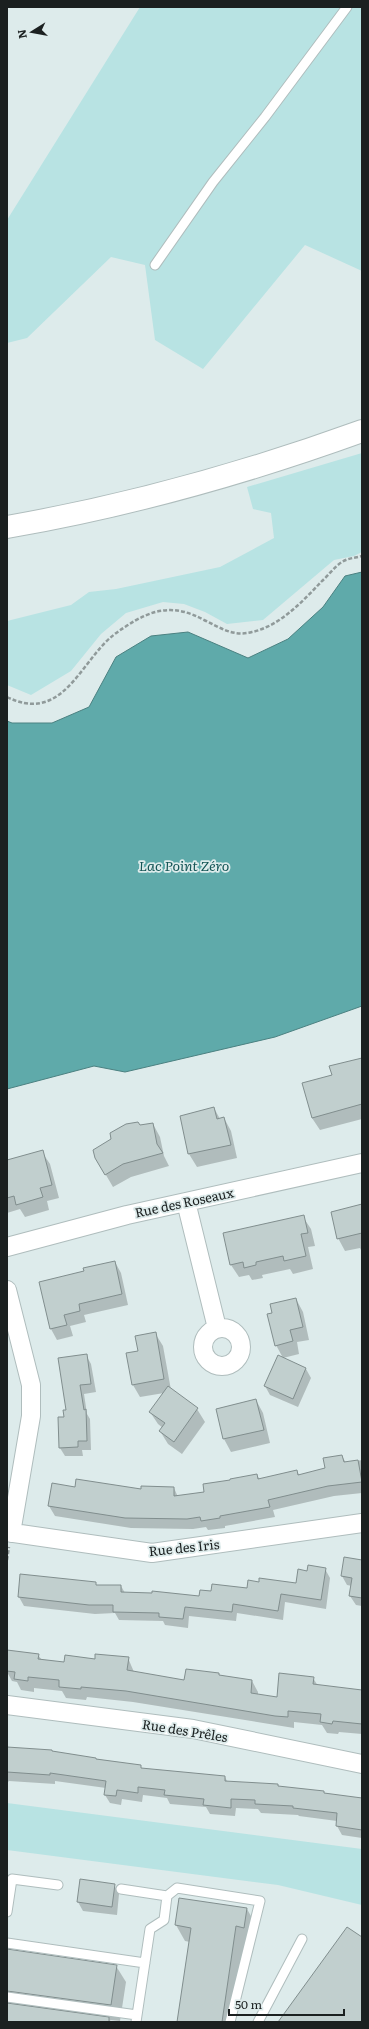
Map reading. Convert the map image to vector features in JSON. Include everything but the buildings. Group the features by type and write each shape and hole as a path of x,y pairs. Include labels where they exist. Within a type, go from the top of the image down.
{"street":[{"path":"7,527 99,509 189,487 260,466 362,431"},
{"name":"Rue des Roseaux","path":"7,1247 127,1215 362,1163"},
{"path":"186,1202 217,1328"},
{"path":"7,1290 31,1385 31,1416 9,1533"},
{"name":"Rue des Iris","path":"9,1533 152,1553 362,1523"},
{"name":"Rue des Prêles","path":"7,1705 193,1729 362,1764"}],"lane":[{"path":"155,265 213,182 265,117 347,7"},
{"path":"7,1912 12,1879 58,1885"},
{"path":"7,1997 136,2018 150,1929 164,1920 167,1896 177,1888 260,1901 230,2022"},
{"path":"121,1889 167,1896"},
{"path":"258,2022 302,1939"},
{"path":"7,1942 145,1962"}],"path":[{"path":"7,697 20,702 34,704 54,699 70,686 108,639 136,620 157,611 169,609 184,612 204,620 224,631 236,634 262,630 284,616 342,561 362,556"}],"shaded area":[{"path":"140,7 362,7 362,271 305,245 203,369 155,340 145,265 111,257 27,338 7,343 7,220"},
{"path":"362,453 362,552 354,556 334,560 263,620 227,624 205,612 184,604 163,602 126,613 101,634 71,671 31,695 7,685 7,621 71,605 89,592 116,589 220,567 274,538 271,513 253,509 247,487"},
{"path":"7,1803 362,1849 362,1905 278,1885 7,1850"}],"water":[{"name":"Lac Point Zéro","path":"362,572 362,1006 275,1037 125,1072 94,1066 7,1089 7,721 12,723 52,723 89,707 116,657 151,636 188,632 248,658 288,639 323,607 345,576"}]}
